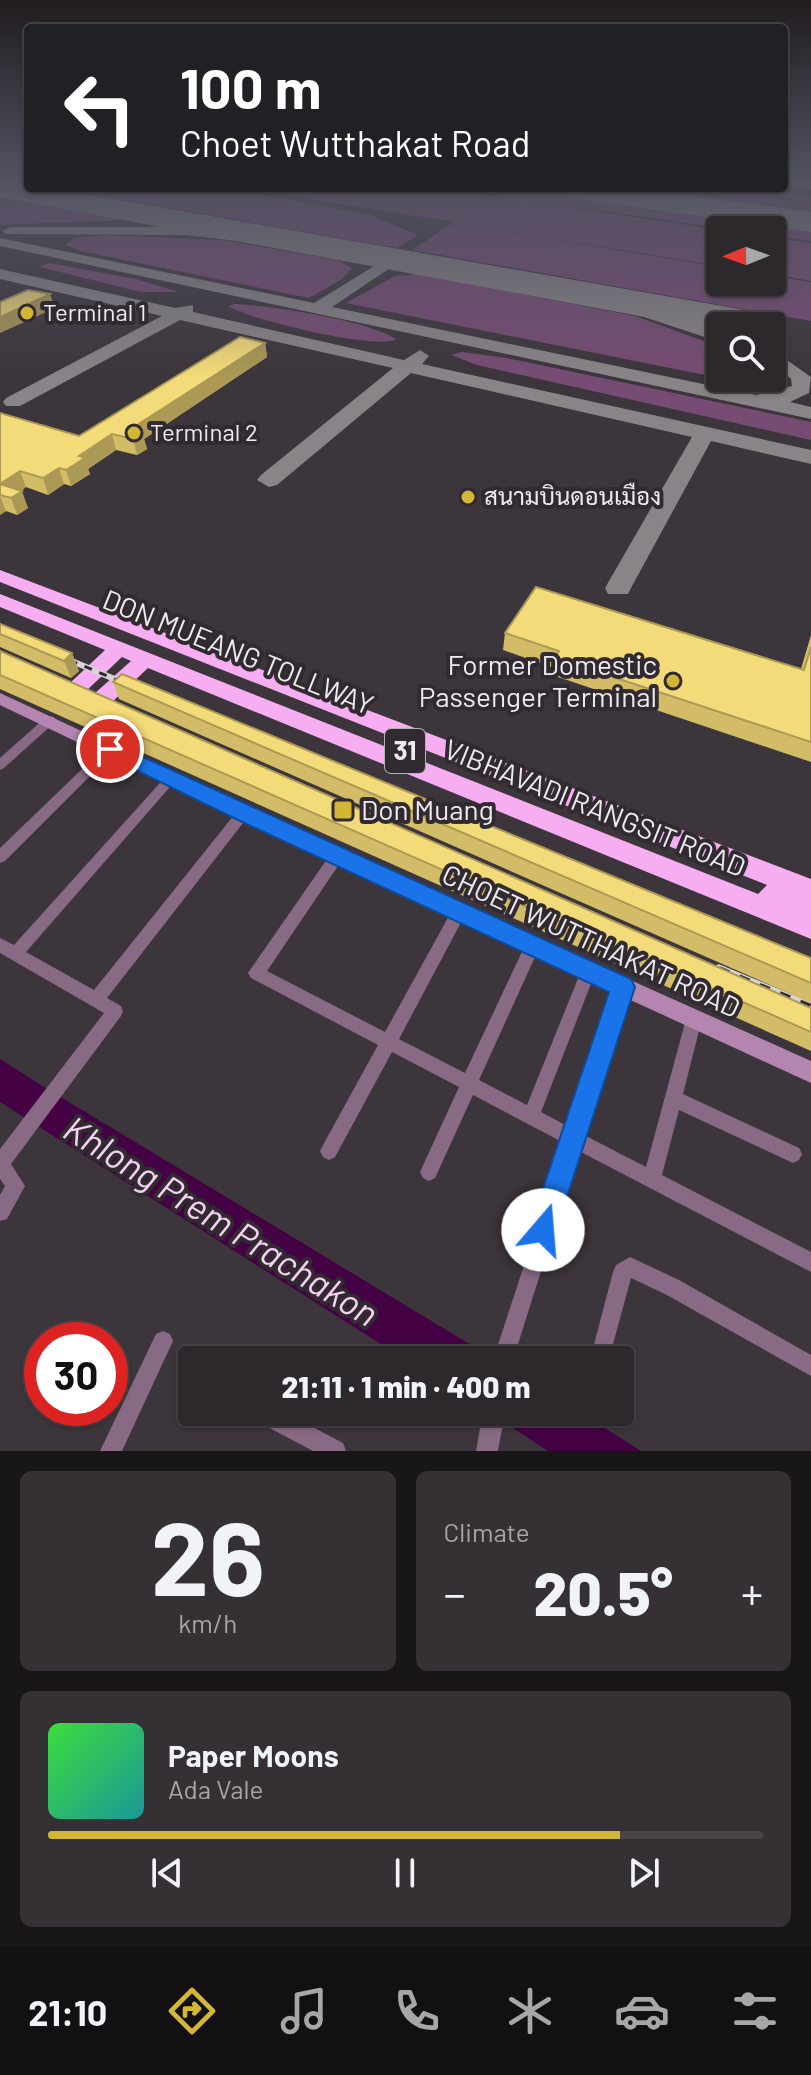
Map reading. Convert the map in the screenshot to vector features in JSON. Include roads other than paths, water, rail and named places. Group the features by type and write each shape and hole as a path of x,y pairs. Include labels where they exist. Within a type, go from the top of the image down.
{"highway":[{"name":"VIBHAVADI RANGSIT ROAD","path":"0,563 811,877"},
{"name":"DON MUEANG TOLLWAY","path":"0,576 811,891"},
{"name":"DON MUEANG TOLLWAY","path":"0,591 811,911"},
{"name":"VIBHAVADI RANGSIT ROAD","path":"0,600 811,927"},
{"path":"70,685 119,648"},
{"path":"109,702 146,658"}],"main road":[{"path":"70,685 109,702"},
{"name":"CHOET WUTTHAKAT ROAD","path":"0,698 172,777 243,814 811,1072"}],"street":[{"path":"0,765 50,720"},
{"path":"0,857 110,749"},
{"path":"15,954 172,777"},
{"path":"96,1000 243,814"},
{"path":"337,856 256,973 811,1262"},
{"path":"329,1151 460,910"},
{"path":"0,945 115,1011 0,1164 16,1186 0,1212"},
{"path":"429,1172 532,946"},
{"path":"531,1117 588,971"},
{"path":"507,1346 623,987"},
{"path":"652,1180 694,1019"},
{"path":"673,1098 793,1154"},
{"path":"604,1346 623,1272 630,1267 811,1366"},
{"path":"111,1451 163,1341"},
{"path":"289,1426 335,1451"},
{"path":"487,1447 491,1426"}],"water":[{"name":"Khlong Prem Prachakon","path":"0,1059 473,1346 384,1346 0,1102"},
{"path":"510,1426 601,1426 641,1451 548,1451"}],"railway":[{"path":"55,654 136,688"},
{"path":"719,968 811,1006"}],"place":[{"name":"Terminal 1","path":"27,313"},
{"name":"Terminal 2","path":"134,433"},
{"name":"สนามบินดอนเมือง","path":"468,497"},
{"name":"Former Domestic Passenger Terminal","path":"673,681"},
{"name":"Don Muang","path":"343,810"}]}
